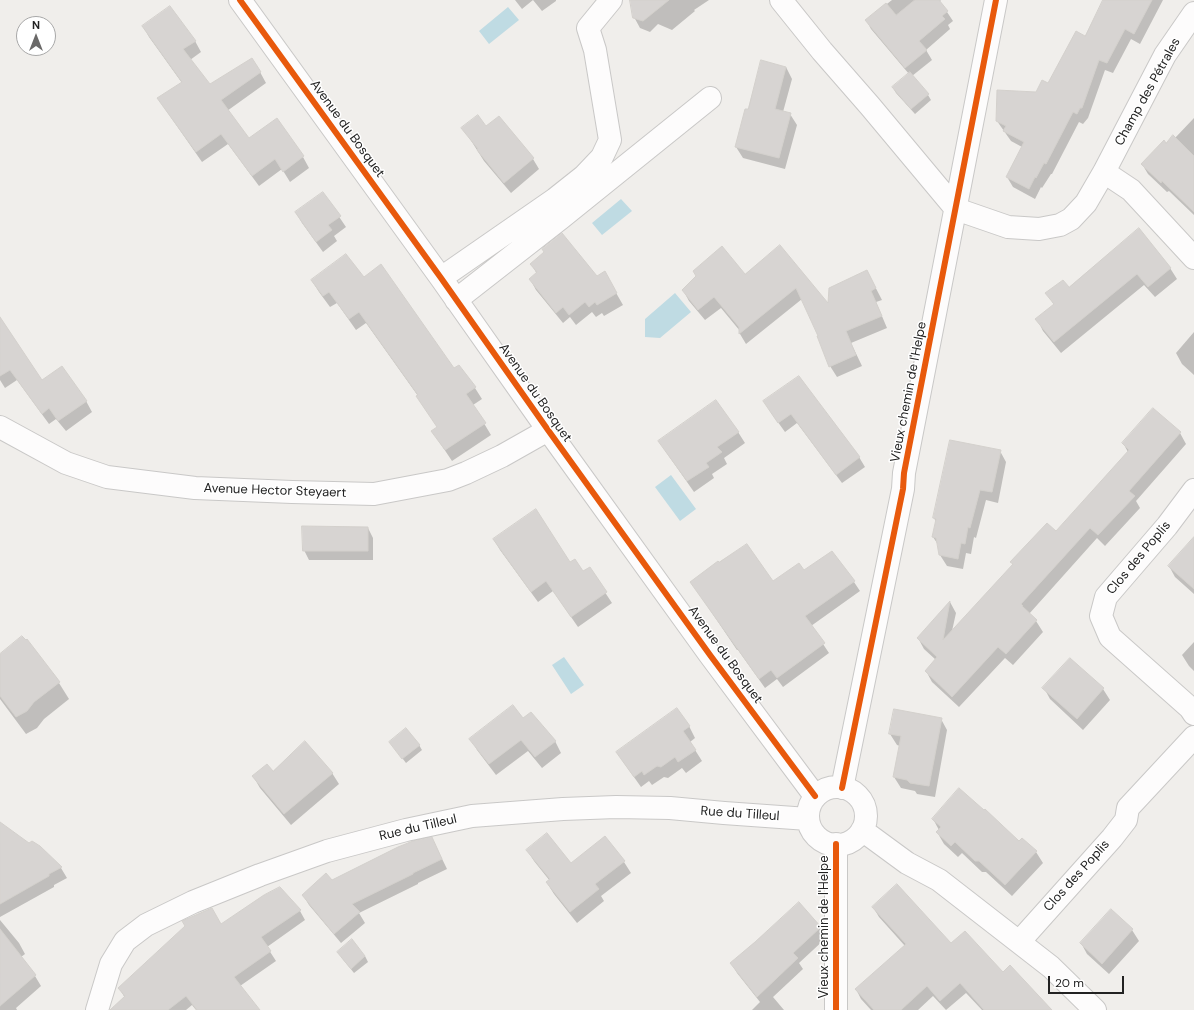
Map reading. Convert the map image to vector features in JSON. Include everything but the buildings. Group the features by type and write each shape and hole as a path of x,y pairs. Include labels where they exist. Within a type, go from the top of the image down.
{"street":[{"name":"Avenue du Bosquet","path":"240,0 441,278 710,655 815,796"},
{"path":"441,278 555,199 584,176 602,157 610,140 595,50 588,28 611,0"},
{"path":"781,0 822,51 956,208"},
{"name":"Vieux chemin de l'Helpe","path":"842,788 903,489 904,473 996,0"},
{"name":"Champ des Pétrales","path":"956,208 1008,227 1039,229 1060,225 1071,219 1086,203 1104,172 1165,55 1194,13"},
{"path":"456,300 710,98"},
{"path":"1104,172 1131,190 1194,258"},
{"name":"Avenue Hector Steyaert","path":"0,427 66,463 106,477 195,488 374,494 448,480 502,456 548,430"},
{"name":"Clos des Poplis","path":"1194,490 1167,526 1106,597 1101,616 1110,638 1190,708 1194,714"},
{"name":"Clos des Poplis","path":"1019,942 1112,838 1126,820 1128,808 1194,737"},
{"path":"808,819 808,810 811,803 815,796 823,790 832,788 850,790 858,796 863,804 865,822 862,830 907,863 939,880 1051,967 1096,1010"},
{"name":"Rue du Tilleul","path":"97,1010 111,964 125,941 146,925 193,902 327,851 406,830 472,816 563,809 616,807 670,808 724,814 808,819"},
{"name":"Vieux chemin de l'Helpe","path":"808,819 814,834 828,843 844,844 851,841 862,830"},
{"name":"Vieux chemin de l'Helpe","path":"836,844 836,1010"}],"water":[{"path":"508,7 519,20 489,44 479,31"},
{"path":"621,199 632,211 602,235 592,223"},
{"path":"675,293 691,312 660,338 645,337 645,319"},
{"path":"671,475 696,509 680,521 655,487"},
{"path":"564,657 584,685 571,694 552,665"}],"cycle path":[{"path":"240,0 441,278 710,655 815,796"},
{"path":"842,788 903,489 904,473 996,0"},
{"path":"836,844 836,1010"}]}
